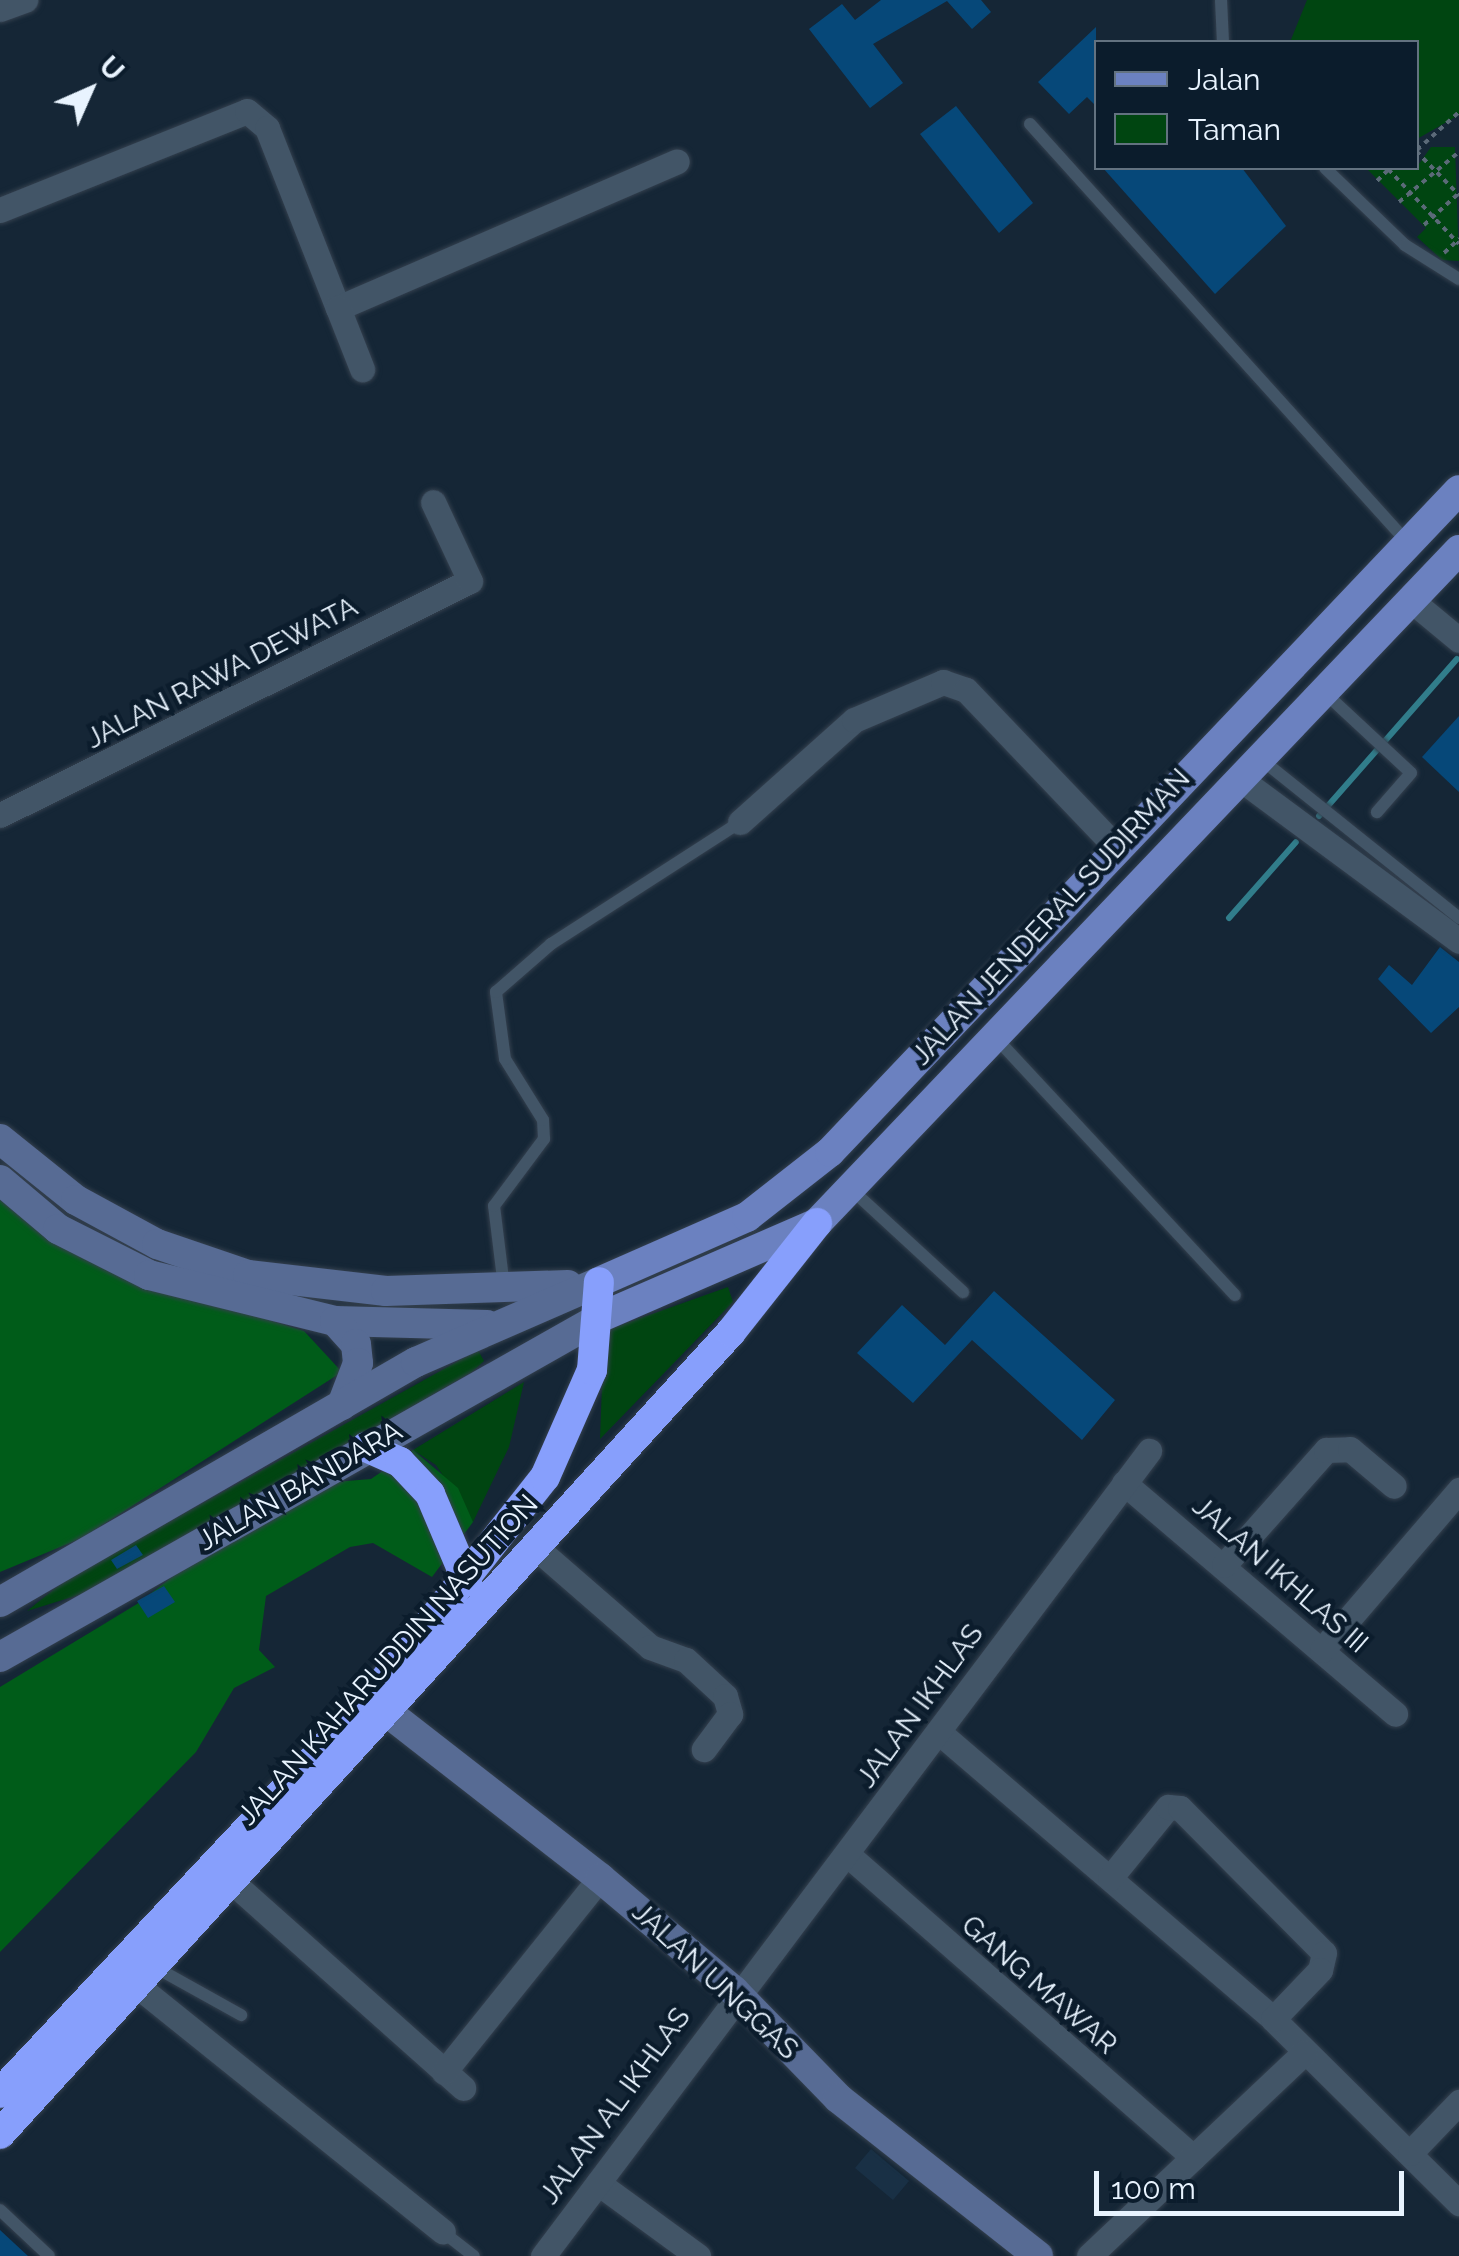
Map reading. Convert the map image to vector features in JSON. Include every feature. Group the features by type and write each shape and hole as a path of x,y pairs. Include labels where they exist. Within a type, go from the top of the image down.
{"highway":[{"name":"JALAN KAHARUDDIN NASUTION","path":"0,2093 327,1763 387,1712 731,1332 816,1223"},
{"name":"JALAN KAHARUDDIN NASUTION","path":"0,2134 231,1881 468,1581 558,1456 592,1370 601,1317 599,1282"},
{"path":"366,1447 400,1462 430,1494 468,1581"}],"main road":[{"name":"JALAN JENDERAL SUDIRMAN","path":"599,1282 747,1217 800,1179 1118,849 1239,714 1459,490"},
{"name":"JALAN JENDERAL SUDIRMAN","path":"601,1317 816,1223 1459,550"},
{"path":"1239,714 1259,763"}],"street":[{"path":"0,10 24,0"},
{"path":"0,210 248,111 267,128 362,369"},
{"path":"338,308 677,160"},
{"name":"JALAN RAWA DEWATA","path":"0,815 470,582 433,502"},
{"path":"1412,601 1459,640"},
{"path":"740,822 854,720 942,682 966,690 1118,849"},
{"path":"1259,763 1451,921 1459,941"},
{"path":"0,1139 92,1209 158,1244 248,1275 386,1292 505,1290 599,1282"},
{"path":"0,1180 58,1230 118,1262 335,1321 490,1325 601,1317"},
{"name":"JALAN BANDARA","path":"0,1602 342,1405 490,1325 599,1282"},
{"name":"JALAN BANDARA","path":"0,1657 601,1317"},
{"path":"335,1321 356,1344 358,1363 342,1405"},
{"path":"1224,1565 1326,1450 1350,1450 1394,1486"},
{"name":"JALAN IKHLAS","path":"734,1992 942,1734 1148,1452"},
{"name":"JALAN IKHLAS III","path":"1124,1483 1395,1714"},
{"path":"1322,1650 1459,1490"},
{"path":"534,1546 650,1647 686,1660 726,1696 730,1714 704,1749"},
{"name":"JALAN UNGGAS","path":"387,1712 600,1878 734,1992 838,2098 1038,2256"},
{"path":"942,1734 1273,2018 1459,2204"},
{"path":"1110,1878 1168,1807 1180,1808 1320,1944 1320,1970 1273,2018"},
{"name":"GANG MAWAR","path":"848,1855 1193,2156"},
{"path":"231,1881 453,2080 600,1878"},
{"path":"143,1974 261,2094 443,2232"},
{"name":"JALAN AL IKHLAS","path":"543,2256 734,1992"},
{"path":"1090,2256 1305,2052"},
{"path":"1410,2153 1459,2102"},
{"path":"598,2183 698,2256"}],"lane":[{"path":"1221,0 1224,40"},
{"path":"1030,124 1409,544"},
{"path":"1327,170 1405,245 1459,279"},
{"path":"1325,692 1412,774 1377,812"},
{"path":"1259,763 1339,824 1451,921"},
{"path":"505,1290 494,1206 544,1139 543,1120 505,1059 496,992 538,953 740,822"},
{"path":"996,1038 1235,1295"},
{"path":"850,1188 962,1292"},
{"path":"143,1974 241,2015"},
{"path":"0,2210 49,2256"},
{"path":"443,2232 474,2256"}],"path":[{"path":"1419,148 1459,112"},
{"path":"1419,152 1459,194 1424,225"},
{"path":"1399,202 1459,152"},
{"path":"1376,181 1388,170"},
{"path":"1392,170 1458,242 1438,258"}],"shaded area":[{"path":"871,2149 909,2181 893,2200 855,2168"}],"green space":[{"path":"1307,0 1459,0 1459,115 1419,138 1419,40 1291,40"},
{"path":"1431,147 1455,147 1459,261 1442,260 1417,237 1426,228 1368,170 1419,170"},
{"path":"0,1194 122,1274 304,1331 342,1372 82,1538 0,1572"},
{"path":"728,1287 733,1302 600,1439 604,1331"},
{"path":"478,1350 484,1361 472,1372 95,1590 27,1611 68,1578"},
{"path":"524,1382 509,1447 473,1522 436,1465 413,1450"},
{"path":"413,1450 458,1488 473,1522 432,1577 373,1543 350,1547 266,1596 259,1650 275,1667 234,1688 196,1752 0,1952 0,1687 137,1604 219,1541 334,1482 371,1479"}],"building":[{"path":"881,0 981,0 991,12 972,29 947,1 873,44 903,83 870,108 809,29 842,4 855,20"},
{"path":"1096,27 1094,104 1087,97 1069,114 1038,82"},
{"path":"956,106 1033,203 999,233 920,134"},
{"path":"1105,170 1244,170 1286,226 1215,294"},
{"path":"1459,716 1459,792 1422,757"},
{"path":"1440,947 1459,962 1459,1007 1431,1033 1378,979 1389,965 1412,985"},
{"path":"994,1291 1115,1400 1082,1440 972,1340 913,1403 857,1353 902,1305 945,1345"},
{"path":"136,1545 143,1555 117,1569 111,1560"},
{"path":"164,1586 175,1602 148,1618 137,1601"},
{"path":"0,2230 28,2256 0,2256"}],"waterway":[{"path":"1319,816 1457,659"},
{"path":"1229,918 1296,842"}]}
